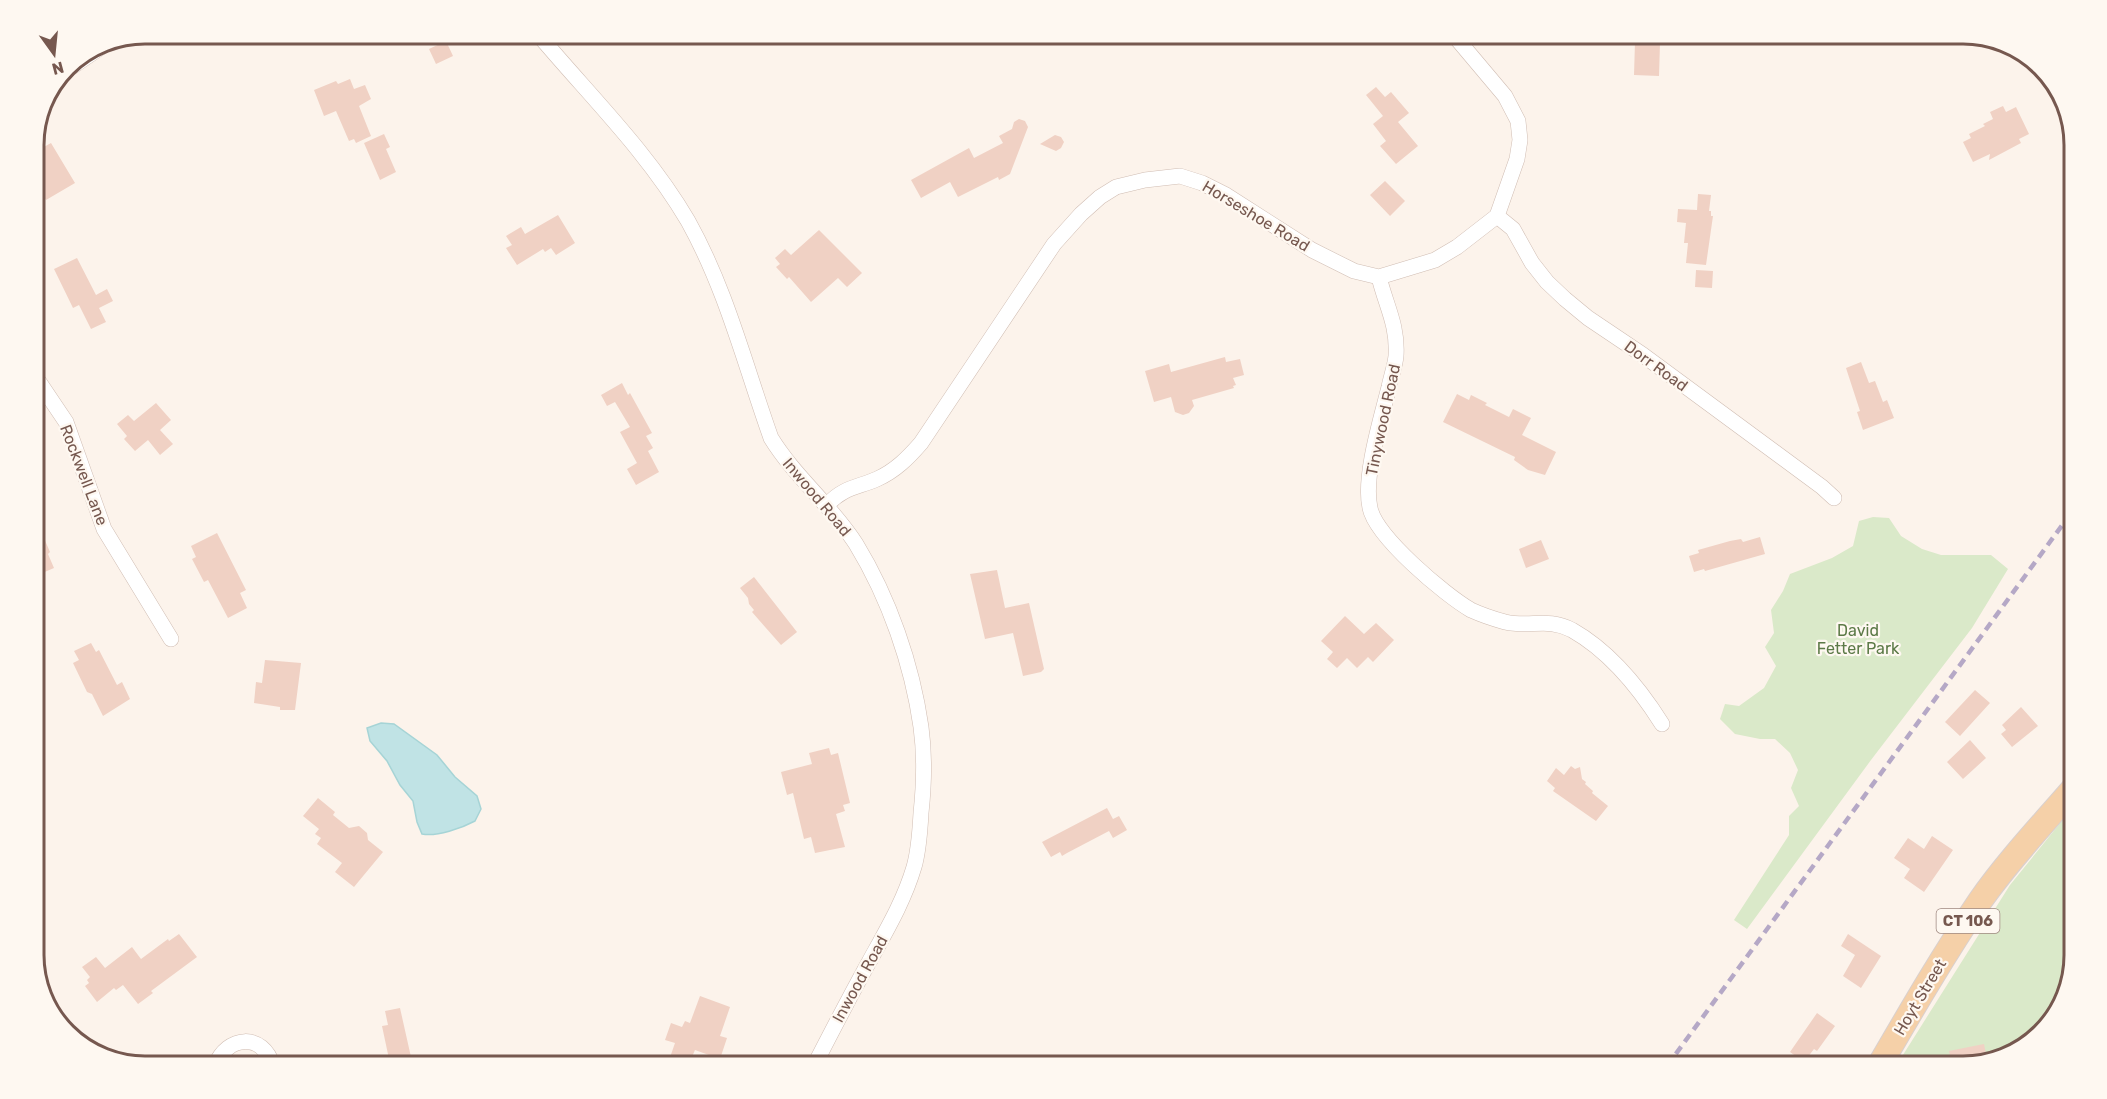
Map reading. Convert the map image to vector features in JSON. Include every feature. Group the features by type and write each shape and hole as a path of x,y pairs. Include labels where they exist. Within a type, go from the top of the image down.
{"main road":[{"name":"Hoyt Street","path":"1885,1056 1980,901 2064,800"}],"street":[{"name":"Inwood Road","path":"547,44 621,128 683,214 703,249 729,313 771,438 782,455 827,504 855,542 873,574 895,627 912,682 921,728 924,773 915,865 894,917 819,1056"},
{"path":"1378,277 1435,260 1457,248 1497,216 1517,159 1520,140 1518,121 1504,96 1461,44"},
{"name":"Horseshoe Road","path":"827,504 838,492 878,479 902,464 921,443 1054,244 1081,214 1100,197 1116,187 1145,180 1180,176 1202,183 1226,195 1312,250 1354,271 1378,277"},
{"name":"Dorr Road","path":"1497,216 1513,229 1532,263 1547,282 1587,318 1643,355 1834,498"},
{"name":"Tinywood Road","path":"1378,277 1396,331 1396,358 1371,471 1369,501 1377,525 1436,584 1471,610 1490,618 1523,625 1552,622 1571,630 1600,650 1648,701 1662,724"},
{"name":"Rockwell Lane","path":"44,389 66,422 104,529 171,639"},
{"path":"221,1056 234,1044 252,1041 263,1046 270,1056"}],"green space":[{"name":"David Fetter Park","path":"1873,517 1889,518 1901,536 1922,549 1941,555 1991,555 2008,569 1972,628 1871,760 1747,929 1734,920 1789,835 1789,816 1799,806 1791,788 1798,770 1790,753 1775,739 1760,739 1735,734 1720,719 1725,704 1739,706 1764,688 1776,666 1765,647 1774,633 1771,610 1790,574 1832,558 1853,546 1859,521"},
{"path":"2064,819 2063,968 2053,999 2046,1011 2019,1038 1995,1050 1962,1056 1902,1056 2010,885"}],"water":[{"path":"381,723 394,724 437,755 455,777 477,796 481,809 475,821 442,833 422,834 413,801 400,785 387,761 370,741 367,728"}],"building":[{"path":"440,44 447,44 453,56 436,64 429,49"},
{"path":"1635,44 1660,44 1659,76 1634,75"},
{"path":"350,79 354,89 365,85 371,99 359,106 371,136 356,143 354,139 349,141 336,111 324,116 314,90 336,81 338,84"},
{"path":"1376,87 1385,97 1391,92 1409,113 1398,122 1418,146 1396,164 1380,146 1386,141 1373,124 1383,116 1366,95"},
{"path":"2003,106 2006,112 2016,107 2029,134 2019,139 2021,143 1989,160 1990,154 1973,162 1963,142 1971,138 1969,134 1993,119 1990,112"},
{"path":"1019,119 1025,121 1028,127 1010,174 999,180 998,177 958,197 950,182 921,198 911,180 969,148 974,158 1003,143 999,136 1012,129 1014,122"},
{"path":"384,134 390,147 386,149 396,172 380,180 364,143"},
{"path":"1055,135 1061,137 1064,142 1056,151 1040,144"},
{"path":"51,143 75,183 46,200 44,197 44,147"},
{"path":"1385,181 1405,201 1390,216 1370,195"},
{"path":"1698,194 1711,195 1709,211 1713,216 1706,265 1686,263 1688,243 1684,243 1686,223 1677,222 1678,209 1697,210"},
{"path":"558,215 575,243 556,255 551,248 545,252 543,249 517,265 506,248 512,245 506,236 521,227 525,234"},
{"path":"819,230 862,273 847,287 838,278 811,302 789,277 787,279 776,267 780,264 775,258 785,249 791,255"},
{"path":"77,258 96,295 107,289 113,301 99,308 106,322 91,329 79,305 73,308 54,269"},
{"path":"1696,270 1713,271 1712,288 1695,287"},
{"path":"1225,357 1226,362 1240,359 1244,375 1233,378 1236,385 1233,386 1234,388 1192,400 1194,406 1189,413 1183,415 1175,412 1171,397 1154,402 1145,371 1169,364 1171,372"},
{"path":"1861,362 1869,383 1875,381 1883,402 1887,400 1894,418 1863,430 1857,412 1860,411 1846,368"},
{"path":"622,383 652,433 646,436 653,448 648,451 659,472 636,485 627,469 637,463 620,432 630,427 615,402 607,406 601,395"},
{"path":"1457,394 1469,400 1471,395 1509,417 1513,409 1531,418 1522,435 1556,452 1545,475 1528,470 1514,460 1515,457 1443,422"},
{"path":"156,403 171,420 160,430 173,444 160,455 148,440 135,451 124,439 127,436 117,424 128,415 134,421"},
{"path":"217,533 246,590 240,593 247,608 228,618 208,580 204,582 192,559 196,557 191,546"},
{"path":"1760,537 1765,554 1694,572 1689,556 1699,553 1698,550 1730,541 1741,539 1743,542"},
{"path":"44,538 50,552 48,554 54,568 44,572"},
{"path":"1541,540 1549,559 1526,568 1519,549"},
{"path":"997,570 1005,608 1029,603 1044,669 1041,672 1023,676 1013,633 985,639 970,574"},
{"path":"754,577 797,632 781,645 752,612 754,610 748,598 740,588"},
{"path":"1345,616 1364,634 1376,623 1394,640 1373,662 1368,657 1357,668 1347,658 1337,668 1327,659 1333,652 1321,641"},
{"path":"91,643 96,652 99,650 117,685 122,682 130,699 103,716 92,694 87,692 73,663 79,660 74,651"},
{"path":"265,660 301,663 295,710 280,710 280,707 254,703 256,682 262,683"},
{"path":"1975,690 1990,703 1960,736 1945,722"},
{"path":"2021,707 2038,726 2012,747 2001,734 2006,730 2002,725"},
{"path":"1970,740 1986,758 1963,779 1947,762"},
{"path":"829,748 831,755 838,753 850,803 843,805 845,811 836,814 845,847 815,853 811,837 804,839 793,793 787,795 781,772 812,764 809,753"},
{"path":"1571,766 1575,769 1580,767 1585,784 1608,806 1596,821 1553,791 1555,788 1547,781 1556,768 1564,775"},
{"path":"318,798 349,828 359,826 367,833 368,840 383,852 354,887 335,872 342,863 317,844 321,838 315,834 319,829 303,816"},
{"path":"1107,808 1113,819 1119,816 1127,830 1113,838 1109,831 1062,856 1060,852 1051,857 1042,842"},
{"path":"1932,836 1953,850 1924,892 1904,878 1910,869 1894,858 1908,838 1924,849"},
{"path":"179,934 197,957 151,991 153,993 138,1004 123,985 116,990 114,988 97,1002 85,986 89,983 87,980 90,977 82,967 96,957 105,968 132,947 141,959 168,939 169,941"},
{"path":"1848,934 1881,956 1861,988 1843,976 1855,955 1841,946"},
{"path":"700,996 730,1007 720,1036 727,1038 721,1056 712,1056 695,1050 692,1056 670,1056 675,1043 665,1040 671,1023 682,1027 685,1021 690,1023"},
{"path":"400,1008 411,1056 388,1056 382,1026 388,1025 385,1011"},
{"path":"1817,1013 1835,1026 1817,1051 1814,1049 1809,1056 1796,1056 1790,1052"},
{"path":"1984,1044 1986,1052 1950,1056 1949,1051"}],"railway":[{"path":"1674,1056 2063,523"}]}
